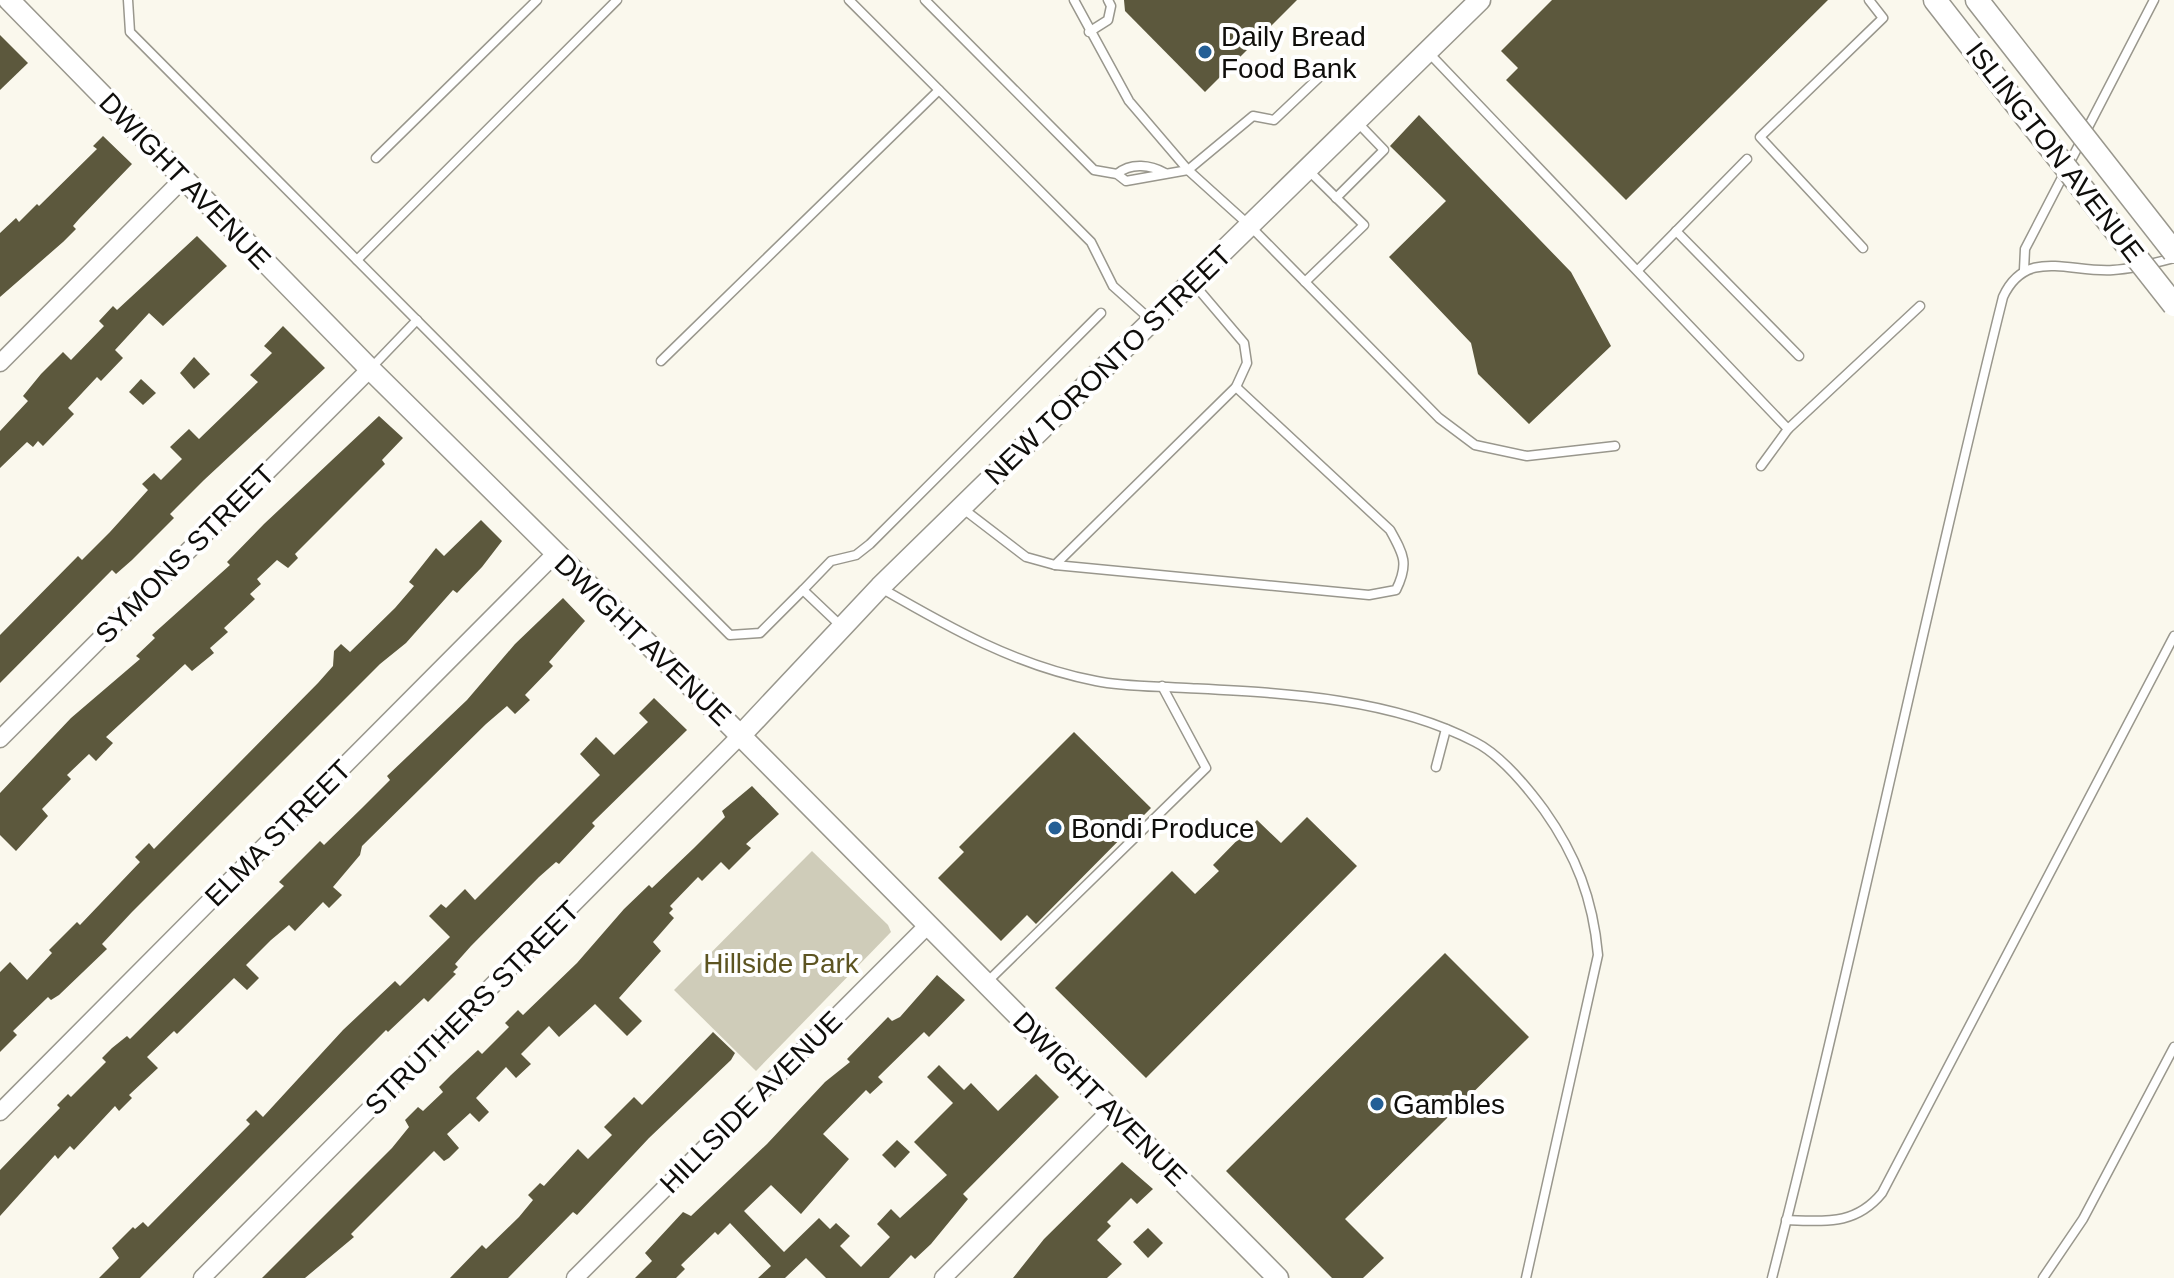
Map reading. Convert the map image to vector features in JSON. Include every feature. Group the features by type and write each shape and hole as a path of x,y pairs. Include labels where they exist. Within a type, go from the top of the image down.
{"main road":[{"name":"ISLINGTON AVENUE","path":"1935,0 2174,305"},
{"name":"ISLINGTON AVENUE","path":"1977,0 2174,255"}],"street":[{"path":"0,4 8,0"},
{"name":"DWIGHT AVENUE","path":"8,0 370,369 740,736 1278,1278"},
{"name":"NEW TORONTO STREET","path":"740,736 880,587 1480,0"},
{"path":"0,363 183,179"},
{"name":"SYMONS STREET","path":"0,739 370,369"},
{"name":"ELMA STREET","path":"0,1112 555,554"},
{"name":"STRUTHERS STREET","path":"202,1278 740,736"},
{"name":"HILLSIDE AVENUE","path":"575,1278 927,926"},
{"path":"943,1278 1111,1110"}],"lane":[{"path":"128,0 130,32 730,635 760,633 831,561 856,555 870,544 1101,313"},
{"path":"376,158 537,0"},
{"path":"357,260 617,0"},
{"path":"849,0 1091,242 1113,286 1152,322"},
{"path":"925,0 1094,170 1117,174 1126,181 1188,170 1253,116 1274,120 1330,67"},
{"path":"1074,0 1129,101 1188,170 1250,226 1439,418 1475,445 1527,456 1615,446"},
{"path":"1089,32 1108,20 1111,6 1108,0"},
{"path":"1863,248 1760,137 1883,18 1869,0"},
{"path":"2024,270 2025,249 2154,0"},
{"path":"1428,51 1639,269 1788,429"},
{"path":"661,361 939,90"},
{"path":"1336,198 1384,150 1356,122"},
{"path":"1639,269 1747,159"},
{"path":"1305,282 1364,225 1308,169"},
{"path":"1676,231 1799,356"},
{"path":"1772,1278 1943,537 1995,327 2010,281 2024,270 2067,267 2111,270 2174,255"},
{"path":"1055,565 1236,387 1247,363 1244,343 1192,282"},
{"path":"1761,466 1788,429 1920,306"},
{"path":"370,369 417,320"},
{"path":"962,507 1026,557 1055,565 1369,595 1396,590 1405,571 1401,550 1390,530 1236,387"},
{"path":"880,587 965,637 1041,668 1098,682 1356,704 1446,729 1478,743 1533,795 1580,868 1595,919 1598,955 1526,1278"},
{"path":"803,590 842,628"},
{"path":"1786,1220 1822,1223 1848,1219 1872,1205 1882,1193 2174,636"},
{"path":"986,984 1206,768 1162,686"},
{"path":"1436,767 1446,729"},
{"path":"2043,1278 2083,1219 2174,1047"}],"green space":[{"name":"Hillside Park","path":"812,851 888,925 891,932 756,1071 674,990"}],"building":[{"name":"Daily Bread Food Bank","path":"1124,0 1297,0 1205,92 1125,11"},
{"path":"1552,0 1828,0 1626,200 1506,80 1518,68 1501,51"},
{"path":"0,35 28,63 0,90"},
{"path":"1419,115 1571,272 1611,346 1529,424 1478,374 1471,343 1389,257 1446,201 1390,146"},
{"path":"103,136 132,164 79,219 73,226 76,229 0,297 0,233 16,218 19,222 37,204 39,206 97,149 93,146"},
{"path":"197,236 227,266 163,326 149,313 115,350 123,358 101,381 97,377 68,408 74,414 43,446 38,441 33,447 27,442 0,468 0,431 28,401 23,396 41,374 63,352 71,360 104,326 99,321 113,306 117,310"},
{"path":"283,326 325,368 204,480 170,514 174,518 132,560 116,574 112,570 0,683 0,635 78,556 82,560 110,532 148,490 142,484 154,473 161,480 182,459 170,447 189,429 199,439 258,382 250,375 272,353 264,346"},
{"path":"194,357 210,374 194,389 180,373"},
{"path":"141,379 156,393 143,405 129,392"},
{"path":"379,416 403,438 382,460 385,464 295,554 298,558 288,568 277,560 257,579 261,584 250,594 255,599 224,628 228,632 210,648 214,653 192,671 185,664 106,737 113,743 96,761 89,754 67,775 71,779 42,809 48,816 16,851 0,835 0,793 71,718 140,659 136,656 155,638 152,635 230,565 227,562 264,524"},
{"path":"481,520 502,541 482,567 457,593 453,590 406,643 380,664 132,912 102,944 107,949 59,995 51,1000 48,997 13,1031 17,1035 0,1052 0,972 10,962 27,980 52,953 49,950 77,922 80,925 140,862 135,857 149,843 154,849 318,683 333,666 334,651 341,644 350,652 414,586 409,582 436,548 444,556"},
{"path":"563,598 585,621 549,662 553,666 525,695 530,700 515,714 507,706 486,724 362,846 360,855 333,887 342,895 329,908 323,902 295,931 289,925 246,965 259,978 247,990 234,978 177,1034 174,1031 147,1057 158,1068 129,1095 132,1098 119,1111 115,1106 74,1150 70,1146 58,1159 55,1155 0,1216 0,1170 60,1108 57,1105 68,1094 71,1097 106,1062 102,1058 112,1048 127,1036 130,1039 284,886 279,882 320,841 324,845 390,780 387,776 467,700 515,644"},
{"path":"654,698 687,730 592,823 595,826 559,864 556,862 539,877 471,946 455,964 458,967 453,972 456,974 428,1002 424,998 388,1032 386,1030 140,1278 99,1278 119,1258 112,1248 133,1227 135,1229 143,1222 148,1227 250,1124 246,1120 256,1110 263,1117 343,1030 395,981 400,986 450,937 429,916 441,904 446,908 465,889 475,900 600,775 580,754 596,737 614,755 648,722 639,713"},
{"name":"Bondi Produce","path":"1074,732 1151,808 1036,924 1027,915 1001,941 938,878 964,852 959,847"},
{"path":"752,786 779,814 746,844 751,848 729,870 721,862 702,881 698,877 670,906 673,909 669,913 674,918 653,942 661,951 619,998 642,1021 627,1036 595,1004 559,1037 549,1026 521,1054 531,1064 516,1078 506,1067 476,1098 489,1112 479,1122 470,1113 447,1134 459,1148 449,1158 444,1161 434,1151 351,1234 354,1237 305,1278 262,1278 392,1148 409,1127 405,1120 418,1107 423,1111 443,1092 439,1087 478,1050 482,1054 509,1027 505,1023 518,1010 523,1015 577,963 624,909 649,885 652,888 725,817 722,811"},
{"path":"1307,817 1357,866 1146,1078 1055,988 1172,871 1195,894 1219,871 1213,865 1257,820 1281,843"},
{"name":"Gambles","path":"1445,953 1529,1037 1345,1219 1384,1258 1363,1278 1332,1278 1226,1171"},
{"path":"937,975 965,1000 929,1037 924,1032 878,1077 883,1082 870,1094 866,1090 823,1134 849,1159 801,1214 771,1185 744,1211 784,1252 819,1218 830,1229 836,1223 850,1236 840,1246 861,1267 890,1237 877,1224 891,1209 900,1218 947,1175 914,1142 953,1103 927,1077 939,1065 964,1090 971,1083 998,1111 1036,1074 1059,1097 963,1194 968,1199 931,1244 915,1259 911,1255 889,1278 826,1278 806,1258 785,1278 758,1278 771,1266 730,1223 718,1235 715,1232 681,1265 685,1269 676,1278 635,1278 652,1261 645,1253 683,1212 691,1216 767,1144 825,1082 850,1062 847,1059 888,1017 892,1021 900,1017"},
{"path":"713,1032 735,1053 731,1060 649,1138 577,1215 573,1212 508,1278 450,1278 482,1245 486,1249 519,1217 533,1200 528,1195 540,1183 544,1186 578,1149 588,1159 612,1135 604,1127 634,1097 642,1105"},
{"path":"897,1140 910,1152 895,1168 882,1155"},
{"path":"1122,1162 1153,1189 1137,1204 1131,1198 1107,1222 1111,1226 1097,1240 1122,1264 1107,1278 1013,1278 1044,1239"},
{"path":"1148,1228 1163,1243 1148,1258 1133,1242"}],"place":[{"name":"Daily Bread Food Bank","path":"1205,52"},
{"name":"Bondi Produce","path":"1055,828"},
{"name":"Gambles","path":"1377,1104"}]}
